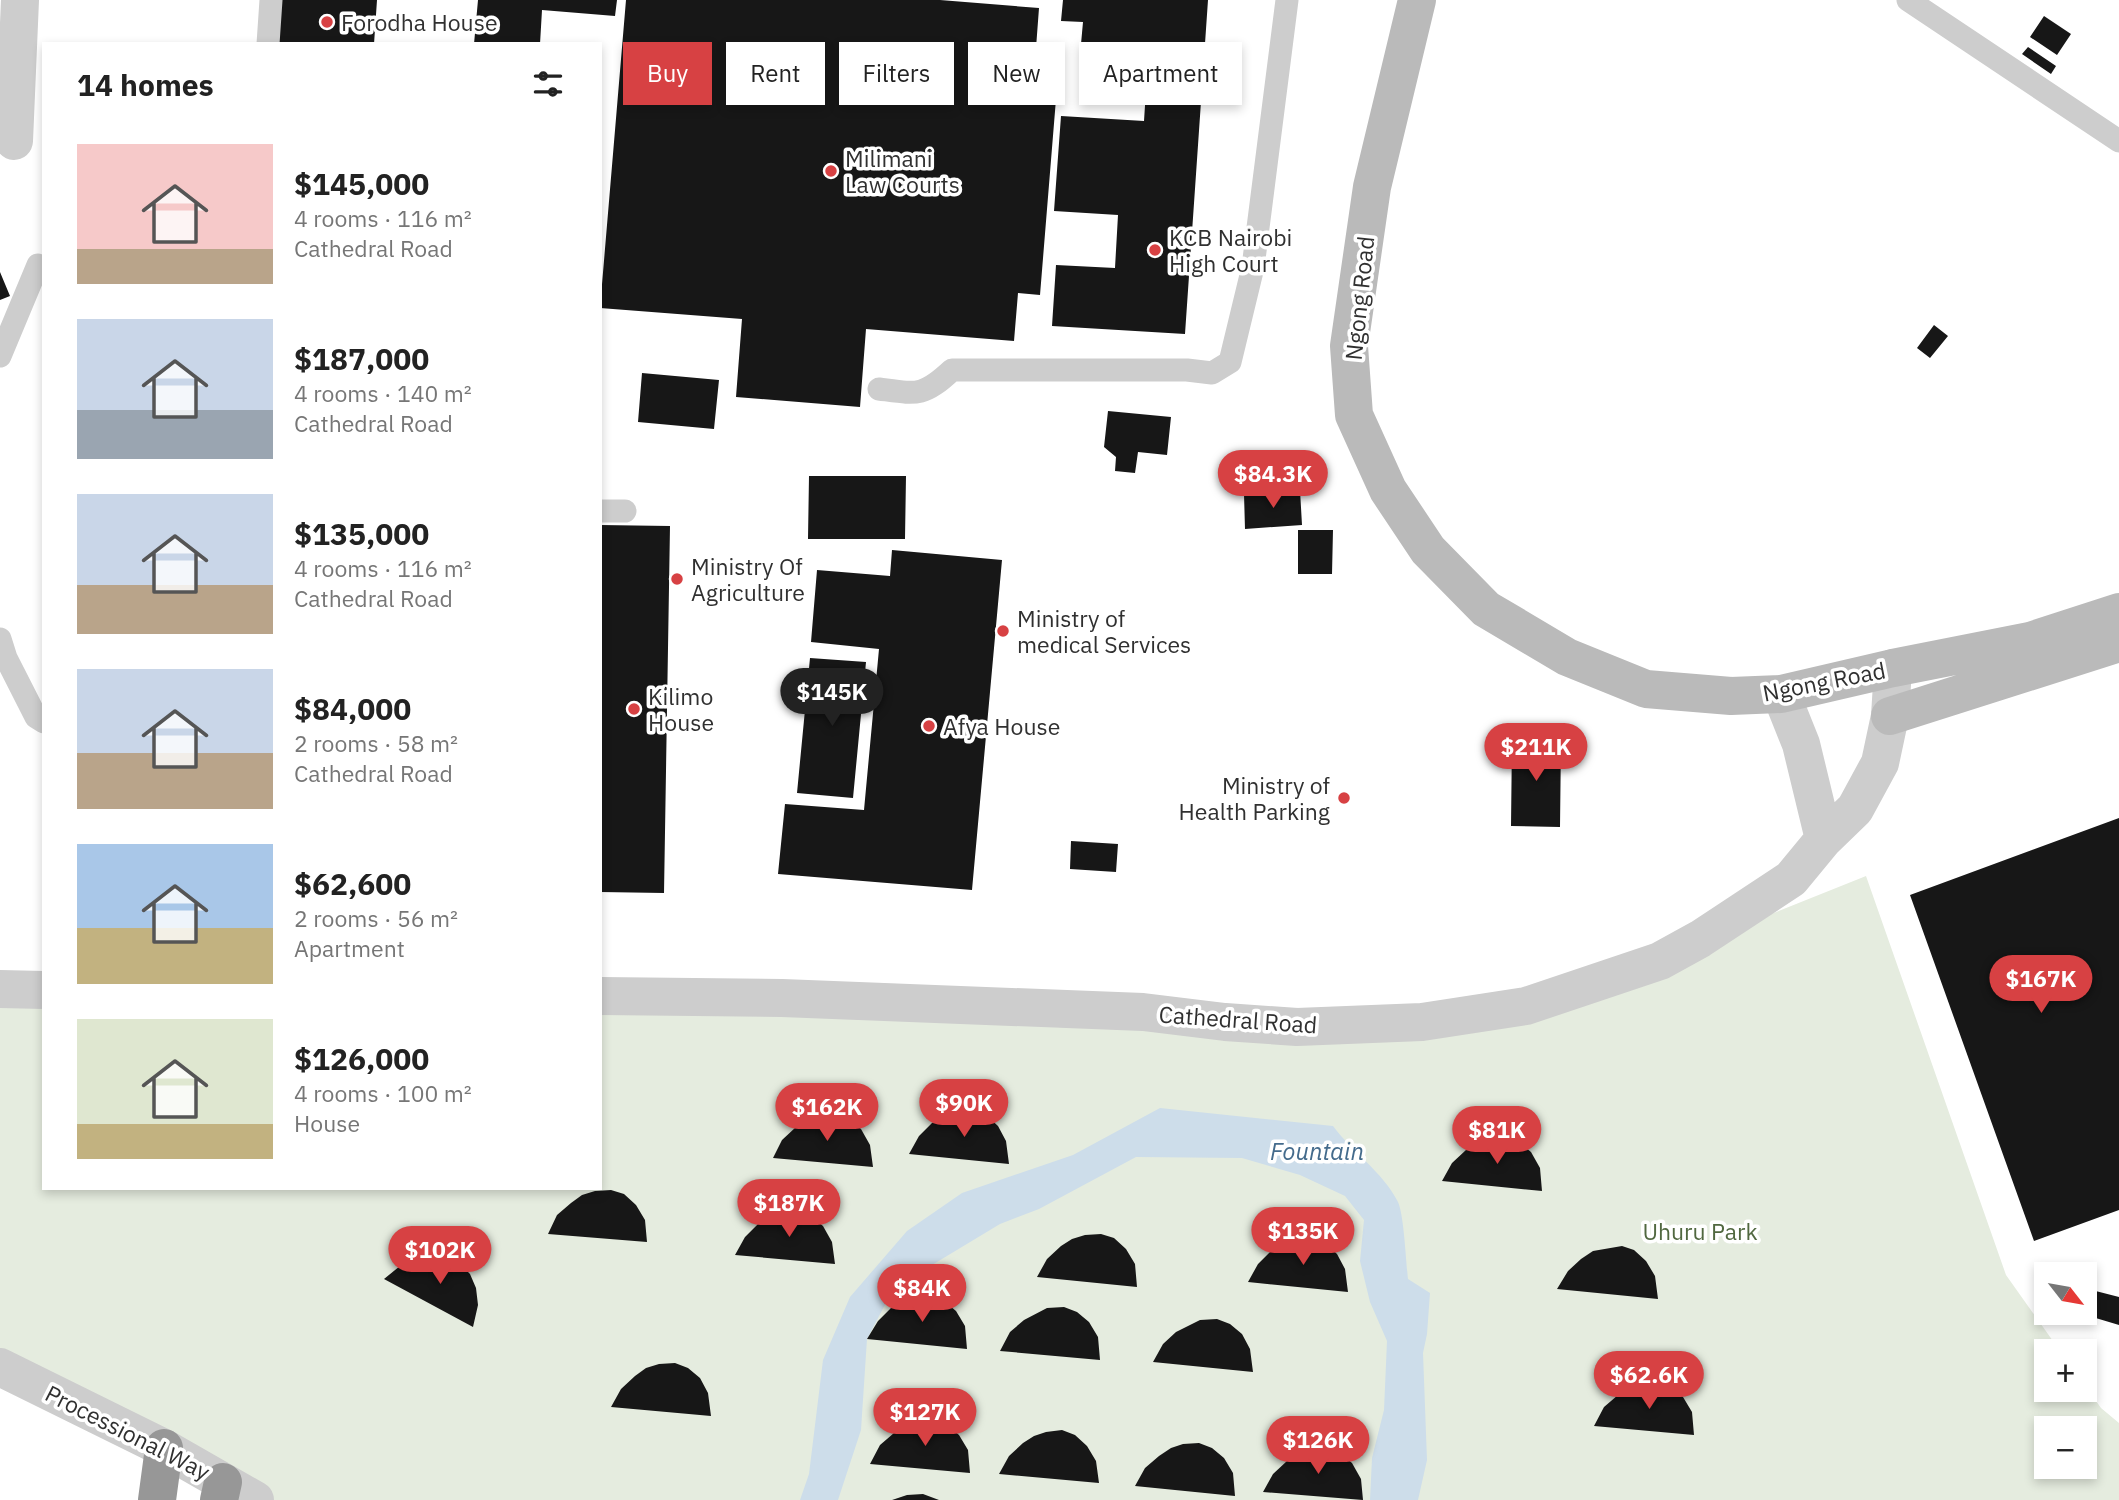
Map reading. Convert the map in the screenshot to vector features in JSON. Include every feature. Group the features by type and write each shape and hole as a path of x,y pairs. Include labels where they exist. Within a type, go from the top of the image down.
{"highway":[{"path":"157,1500 163,1448"}],"main road":[{"name":"Ngong Road","path":"1417,0 1372,187 1349,346 1354,415 1388,490 1429,550 1486,609 1567,657 1646,689 1731,696 1782,694 2030,641 2119,612"},
{"path":"1890,716 2119,643"}],"street":[{"path":"14,142 20,0"},
{"name":"Cathedral Road","path":"602,996 782,998 1143,1012 1297,1027 1422,1022 1526,1006 1660,961 1700,939 1791,879 1824,839 1855,809 1880,763 1890,716 1894,668"},
{"path":"1782,694 1801,744 1824,839"},
{"path":"0,989 42,989"},
{"name":"Processional Way","path":"0,1367 163,1448 233,1494"}],"lane":[{"path":"268,42 271,0"},
{"path":"879,389 915,394 935,386 952,370 1174,370 1212,373 1230,362 1253,267 1287,0"},
{"path":"1908,0 2119,141"},
{"path":"0,356 38,265"},
{"path":"602,511 625,511"},
{"path":"0,639 6,658 36,717 42,721"}],"green space":[{"name":"Uhuru Park","path":"1866,876 2006,1275 2034,1314 2034,1325 2042,1325 2051,1339 2034,1339 2034,1402 2097,1402 2119,1423 2119,1500 255,1500 0,1367 0,989 42,990 42,1190 602,1190 602,997 1422,1022 1631,970"}],"water":[{"name":"Fountain","path":"1160,1108 1333,1126 1392,1191 1402,1217 1408,1279 1430,1293 1423,1353 1427,1460 1418,1500 1370,1500 1372,1458 1384,1410 1387,1341 1370,1302 1360,1261 1364,1220 1345,1196 1300,1175 1242,1158 1136,1157 1039,1209 1000,1224 932,1265 888,1299 867,1339 861,1430 838,1500 800,1500 809,1474 823,1360 850,1297 907,1231 962,1193 1073,1155"}],"building":[{"name":"Forodha House","path":"280,0 377,0 374,42 277,42"},
{"name":"Forodha House","path":"478,0 617,0 615,16 542,10 540,42 474,42"},
{"name":"Milimani Law Courts","path":"626,0 940,0 1039,8 1036,42 968,42 968,105 1056,105 1040,295 1018,293 1014,341 866,329 860,407 736,397 742,319 602,308"},
{"path":"1063,0 1208,0 1205,42 1081,42 1083,22 1061,21"},
{"path":"2044,16 2071,34 2057,55 2030,37"},
{"path":"2028,47 2056,66 2051,74 2022,54"},
{"path":"1145,105 1201,105 1185,334 1052,326 1056,265 1115,268 1118,215 1054,211 1061,116 1144,121"},
{"path":"0,272 10,296 0,300"},
{"path":"1934,325 1948,336 1930,358 1917,348"},
{"path":"642,373 719,380 714,429 638,422"},
{"path":"1108,411 1171,417 1167,455 1138,452 1135,473 1115,471 1116,457 1104,447"},
{"path":"809,476 906,476 905,539 808,539"},
{"path":"1300,490 1302,525 1245,529 1244,494"},
{"name":"Kilimo House","path":"602,525 670,526 664,893 602,892"},
{"path":"1298,530 1333,530 1332,574 1298,574"},
{"name":"Afya House","path":"892,550 1002,560 972,890 778,874 785,804 864,810 879,649 811,642 817,570 890,576"},
{"path":"810,658 866,662 853,798 797,793"},
{"path":"1512,739 1561,740 1560,827 1511,826"},
{"path":"2119,818 2119,1210 2034,1241 1910,895"},
{"path":"1071,841 1118,844 1116,872 1070,869"},
{"path":"973,1111 986,1115 998,1126 1006,1141 1009,1164 909,1154 919,1136 932,1123 957,1112"},
{"path":"836,1114 849,1119 861,1129 870,1145 873,1167 773,1158 782,1140 796,1127 820,1115"},
{"path":"1506,1138 1519,1142 1531,1152 1540,1168 1542,1191 1442,1181 1452,1163 1466,1150 1477,1143"},
{"path":"611,1190 624,1194 636,1205 645,1220 647,1242 548,1234 557,1215 582,1195"},
{"path":"799,1211 811,1216 823,1226 832,1242 835,1264 735,1255 745,1237 758,1224 782,1212"},
{"path":"1101,1234 1114,1238 1126,1249 1135,1264 1137,1287 1037,1277 1047,1259 1061,1246 1085,1235"},
{"path":"1312,1238 1325,1243 1337,1254 1345,1269 1348,1292 1248,1282 1258,1264 1271,1251 1296,1240"},
{"path":"1622,1246 1634,1250 1646,1261 1655,1276 1658,1299 1557,1289 1568,1271 1593,1251"},
{"path":"431,1257 460,1264 470,1274 476,1288 478,1305 473,1327 384,1279 400,1266"},
{"path":"2097,1291 2119,1297 2119,1325 2097,1318"},
{"path":"931,1296 944,1301 956,1311 965,1326 967,1349 867,1339 878,1321 891,1308 903,1301"},
{"path":"1064,1307 1077,1312 1089,1322 1098,1337 1100,1360 1000,1351 1010,1332 1024,1320 1047,1308"},
{"path":"1217,1319 1230,1324 1242,1334 1250,1349 1253,1372 1153,1362 1163,1344 1176,1332 1200,1320"},
{"path":"675,1363 688,1368 700,1378 708,1393 711,1416 611,1407 621,1389 646,1368"},
{"path":"1658,1382 1671,1387 1683,1397 1692,1412 1694,1435 1594,1426 1604,1407 1618,1395 1642,1383"},
{"path":"934,1420 947,1425 959,1435 968,1450 970,1473 870,1464 880,1445 894,1433 918,1421"},
{"path":"1062,1430 1075,1435 1087,1446 1096,1461 1099,1483 999,1474 1009,1456 1023,1443 1046,1432"},
{"path":"1199,1443 1212,1448 1224,1458 1233,1473 1235,1496 1135,1486 1145,1468 1159,1456 1183,1444"},
{"path":"1327,1448 1340,1453 1352,1463 1361,1479 1363,1500 1263,1492 1273,1474 1298,1453"},
{"path":"923,1494 939,1500 892,1500 907,1495"}],"place":[{"name":"Forodha House","path":"327,22"},
{"name":"Milimani Law Courts","path":"831,171"},
{"name":"KCB Nairobi High Court","path":"1155,250"},
{"name":"Ministry Of Agriculture","path":"677,579"},
{"name":"Ministry of medical Services","path":"1003,631"},
{"name":"Kilimo House","path":"634,709"},
{"name":"Afya House","path":"929,726"},
{"name":"Ministry of Health Parking","path":"1344,798"}]}
